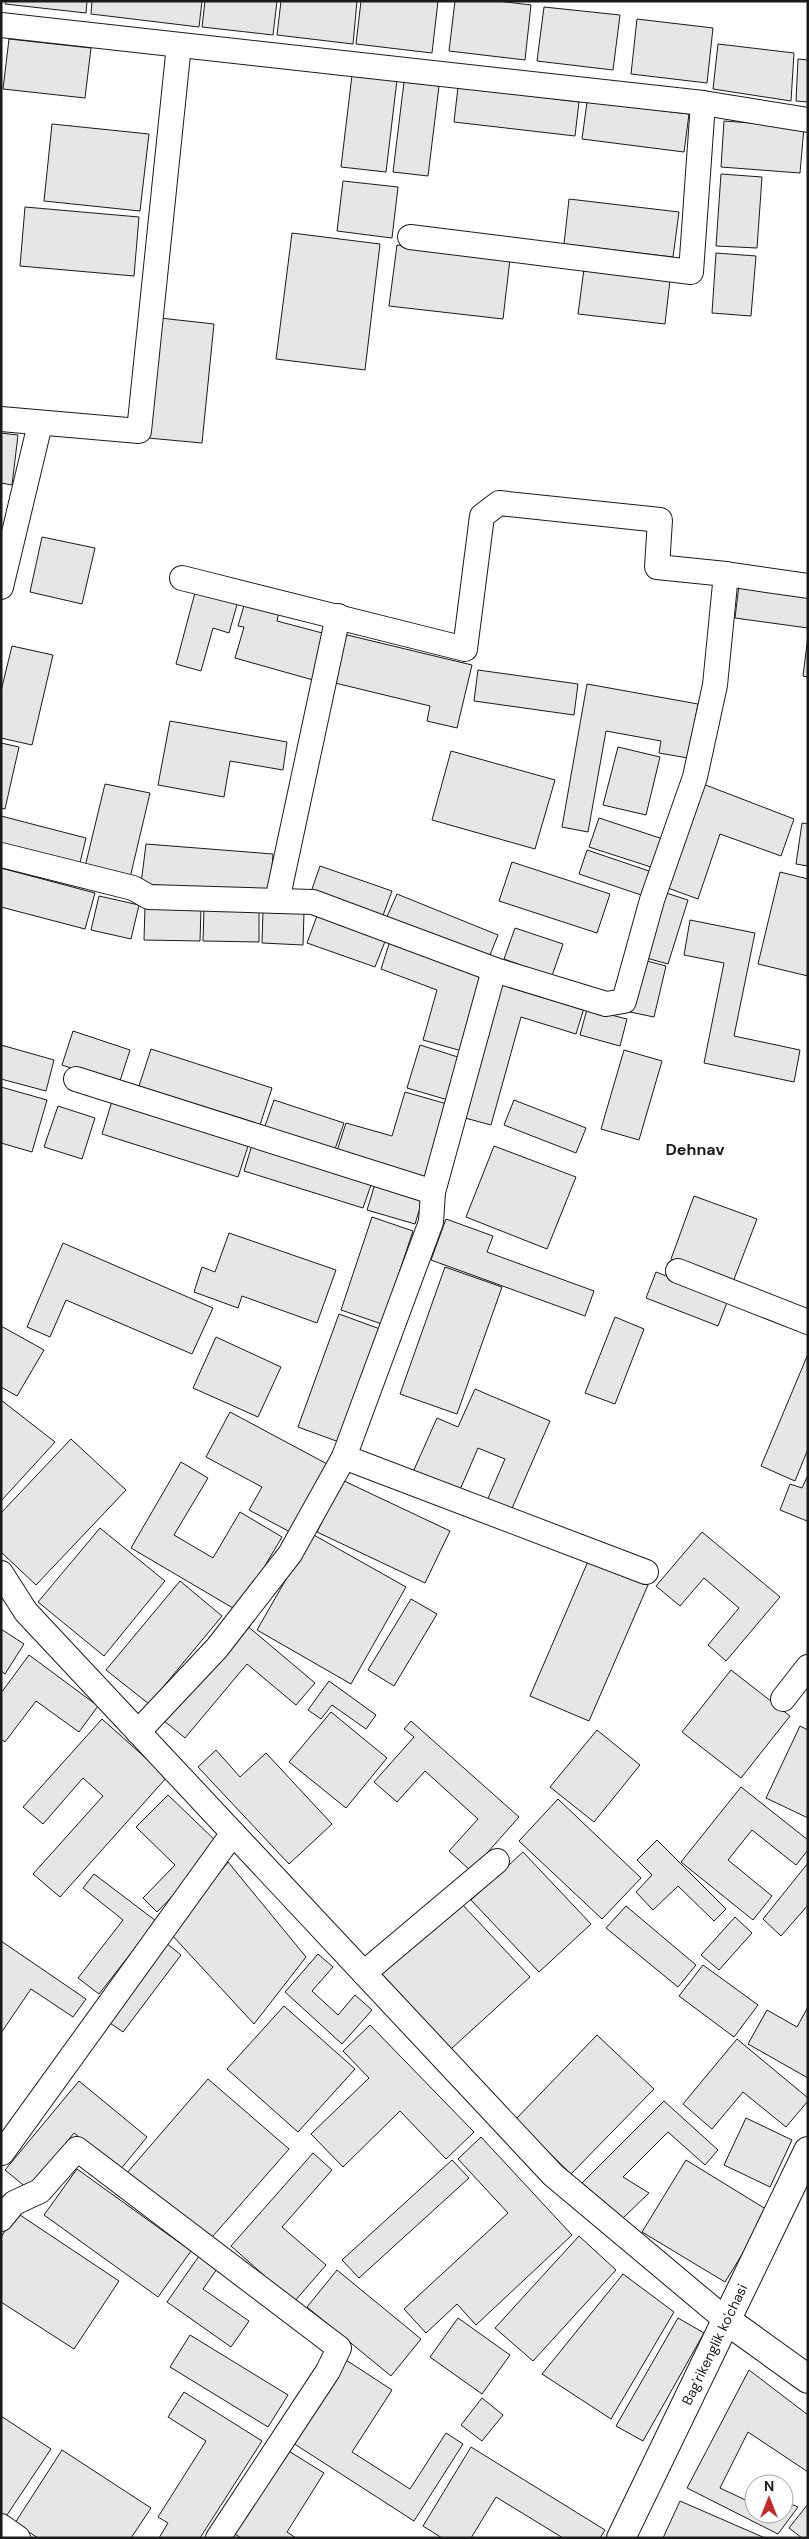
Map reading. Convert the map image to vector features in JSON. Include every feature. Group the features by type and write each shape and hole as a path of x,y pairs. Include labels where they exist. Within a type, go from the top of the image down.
{"main road":[{"name":"Bag'rikenglik ko'chasi","path":"620,2538 808,2151"},
{"path":"726,2320 808,2378"}],"street":[{"path":"1,25 703,103 808,120"},
{"path":"1,419 40,424 139,431 179,45"},
{"path":"410,237 691,272 703,103"},
{"path":"1,587 40,424"},
{"path":"182,578 465,649 482,516 499,503 660,520 657,567 726,574 808,586"},
{"path":"1,855 133,888 149,897 313,902 494,970 606,1004 624,1001 652,900 695,777 715,685 726,574"},
{"path":"277,901 338,616"},
{"path":"138,1732 217,1648 290,1554 344,1457 431,1222 433,1192 494,970"},
{"path":"76,1079 433,1192"},
{"path":"678,1271 808,1322"},
{"path":"344,1457 646,1572"},
{"path":"1,1573 26,1612 552,2175 726,2320"},
{"path":"783,1699 808,1667"},
{"path":"2,2153 233,1833"},
{"path":"364,1973 497,1861"},
{"path":"1,2219 14,2202 40,2191 77,2149 338,2348 328,2371 218,2538"},
{"path":"1,2526 18,2538"}],"building":[{"path":"6,1 87,1 86,13 5,4"},
{"path":"92,1 202,1 199,27 91,14"},
{"path":"205,1 277,1 273,35 202,27"},
{"path":"281,1 357,1 353,44 277,35"},
{"path":"361,1 438,1 432,53 356,44"},
{"path":"455,1 498,1 531,5 525,60 449,51"},
{"path":"544,7 620,15 613,70 537,61"},
{"path":"637,19 713,28 707,83 631,74"},
{"path":"9,39 91,48 85,98 3,89"},
{"path":"718,44 794,53 791,101 713,89"},
{"path":"798,59 808,60 808,102 796,101"},
{"path":"352,75 397,80 386,172 341,167"},
{"path":"404,82 439,86 428,176 393,172"},
{"path":"458,87 579,102 575,136 454,122"},
{"path":"587,102 689,114 684,152 582,139"},
{"path":"724,121 804,127 800,173 721,167"},
{"path":"52,124 149,134 140,211 44,201"},
{"path":"721,174 762,177 757,248 716,246"},
{"path":"343,181 398,187 392,238 337,231"},
{"path":"569,199 679,212 673,257 564,244"},
{"path":"25,207 139,217 134,276 20,266"},
{"path":"292,233 380,244 365,370 276,359"},
{"path":"397,245 510,259 503,319 389,306"},
{"path":"716,253 756,256 751,316 712,313"},
{"path":"584,269 670,280 665,324 578,314"},
{"path":"160,318 214,324 202,443 148,438"},
{"path":"1,433 18,435 12,485 1,483"},
{"path":"42,537 95,548 82,604 30,592"},
{"path":"739,585 808,594 808,628 735,618"},
{"path":"196,589 238,601 229,633 213,628 201,671 176,664"},
{"path":"245,602 279,612 277,621 326,634 313,680 235,658 244,627 238,626"},
{"path":"343,634 472,665 457,728 427,721 430,706 331,682"},
{"path":"808,636 808,677 803,676"},
{"path":"12,646 53,655 32,745 1,738 1,691"},
{"path":"478,670 578,684 574,715 474,701"},
{"path":"587,684 698,704 688,758 659,753 661,741 606,731 588,832 562,827"},
{"path":"170,721 287,742 283,770 230,761 224,797 158,785"},
{"path":"1,743 19,747 5,809 1,808"},
{"path":"618,747 660,757 646,815 603,805"},
{"path":"451,751 555,780 535,849 432,820"},
{"path":"105,784 150,793 129,882 84,871"},
{"path":"703,784 794,819 781,856 720,834 698,899 665,887"},
{"path":"1,816 86,838 79,867 1,847"},
{"path":"599,818 663,839 654,868 589,847"},
{"path":"802,823 808,824 808,866 796,864"},
{"path":"146,844 273,854 270,893 141,884"},
{"path":"587,850 652,872 644,896 579,874"},
{"path":"512,862 610,894 597,933 499,901"},
{"path":"320,866 392,891 382,918 311,892"},
{"path":"1,868 95,893 85,929 1,907"},
{"path":"780,872 808,879 808,976 758,964"},
{"path":"663,892 688,900 668,964 643,957"},
{"path":"397,894 498,935 488,960 386,919"},
{"path":"99,896 139,905 131,939 91,930"},
{"path":"145,906 201,908 200,941 144,940"},
{"path":"204,908 259,909 259,942 203,941"},
{"path":"263,910 304,912 303,945 262,943"},
{"path":"318,913 386,939 375,967 307,943"},
{"path":"690,920 755,933 734,1036 800,1050 794,1082 704,1063 724,963 684,955"},
{"path":"515,928 563,944 552,976 504,959"},
{"path":"390,941 485,975 462,1051 423,1040 437,990 381,969"},
{"path":"643,960 666,966 654,1017 630,1012"},
{"path":"500,982 584,1008 576,1034 521,1017 491,1125 465,1118"},
{"path":"587,1009 627,1019 620,1046 580,1035"},
{"path":"73,1031 130,1050 119,1084 62,1065"},
{"path":"1,1045 54,1060 46,1091 1,1079"},
{"path":"420,1045 461,1058 448,1100 407,1088"},
{"path":"151,1049 272,1088 259,1128 138,1089"},
{"path":"624,1050 662,1061 639,1140 601,1129"},
{"path":"1,1087 47,1100 32,1152 1,1143"},
{"path":"405,1092 447,1104 424,1180 336,1154 346,1123 392,1136"},
{"path":"274,1100 344,1123 334,1152 264,1129"},
{"path":"514,1100 586,1128 576,1153 504,1125"},
{"path":"112,1101 249,1143 238,1177 102,1134"},
{"path":"58,1106 95,1118 82,1159 44,1147"},
{"path":"252,1145 372,1182 363,1208 244,1171"},
{"path":"494,1146 576,1177 547,1249 466,1217"},
{"path":"375,1184 423,1198 415,1224 367,1210"},
{"path":"694,1196 757,1219 733,1282 671,1259"},
{"path":"372,1217 413,1231 382,1324 341,1310"},
{"path":"446,1219 493,1236 487,1252 594,1291 585,1316 431,1260"},
{"path":"229,1233 336,1270 317,1323 242,1296 238,1308 194,1292 202,1267 215,1272"},
{"path":"63,1243 213,1308 192,1354 66,1300 50,1337 27,1327"},
{"path":"445,1267 502,1287 457,1414 400,1394"},
{"path":"656,1272 728,1300 718,1326 646,1298"},
{"path":"339,1314 380,1329 339,1442 298,1427"},
{"path":"615,1317 644,1329 615,1404 585,1393"},
{"path":"1,1326 44,1350 17,1396 1,1387"},
{"path":"216,1337 281,1367 258,1417 193,1388"},
{"path":"808,1354 808,1449 795,1481 761,1466"},
{"path":"475,1389 550,1421 510,1513 486,1503 505,1459 478,1448 459,1492 413,1472 437,1418 458,1427"},
{"path":"1,1400 55,1442 1,1501"},
{"path":"230,1412 329,1465 292,1533 249,1510 262,1487 206,1457"},
{"path":"71,1439 126,1490 36,1585 1,1552 1,1513"},
{"path":"181,1462 208,1478 174,1535 213,1558 240,1512 282,1537 238,1611 131,1548"},
{"path":"808,1475 807,1521 780,1510 790,1484 802,1488"},
{"path":"342,1480 450,1531 425,1583 317,1532"},
{"path":"100,1528 165,1581 104,1656 38,1602"},
{"path":"702,1532 780,1597 726,1661 708,1645 739,1608 704,1578 680,1606 656,1586"},
{"path":"312,1534 406,1587 351,1684 257,1630"},
{"path":"589,1559 648,1585 589,1721 530,1696"},
{"path":"180,1581 222,1616 149,1704 106,1670"},
{"path":"411,1599 437,1614 394,1686 368,1670"},
{"path":"245,1624 315,1683 296,1705 247,1664 185,1738 163,1720"},
{"path":"1,1629 24,1644 5,1674 1,1671"},
{"path":"29,1655 98,1706 79,1732 36,1701 5,1742 1,1739 1,1693"},
{"path":"731,1670 790,1716 741,1778 682,1732"},
{"path":"329,1681 376,1715 366,1729 332,1705 321,1719 308,1710"},
{"path":"331,1712 387,1758 346,1808 289,1762"},
{"path":"102,1719 167,1777 60,1897 33,1874 103,1796 83,1778 43,1824 23,1807"},
{"path":"411,1721 519,1817 471,1871 449,1851 478,1819 425,1771 397,1802 374,1782 414,1737 404,1729"},
{"path":"800,1726 808,1730 808,1818 766,1798"},
{"path":"597,1730 640,1765 594,1822 550,1787"},
{"path":"216,1750 240,1777 266,1753 332,1824 289,1864 198,1767"},
{"path":"741,1787 808,1840 808,1850 796,1865 752,1830 728,1860 772,1896 753,1920 681,1862"},
{"path":"168,1795 221,1846 157,1912 143,1898 175,1865 136,1827"},
{"path":"558,1799 641,1878 602,1919 519,1841"},
{"path":"657,1840 726,1909 714,1921 678,1886 653,1910 636,1892 652,1875 637,1860"},
{"path":"523,1852 591,1924 539,1972 471,1900"},
{"path":"228,1862 306,1957 254,2024 171,1934"},
{"path":"808,1863 808,1905 781,1936 763,1919"},
{"path":"94,1874 156,1921 99,1994 78,1978 123,1920 83,1888"},
{"path":"461,1903 530,1977 451,2049 382,1974"},
{"path":"626,1906 696,1965 678,1987 606,1928"},
{"path":"735,1917 752,1933 719,1970 701,1955"},
{"path":"1,1941 86,1999 73,2017 31,1989 1,2033"},
{"path":"166,1943 181,1955 123,2032 107,2021"},
{"path":"318,1954 333,1967 312,1991 338,2015 355,1995 372,2010 342,2044 285,1992"},
{"path":"703,1965 758,2005 734,2037 679,1996"},
{"path":"284,2006 355,2069 298,2132 227,2069"},
{"path":"808,2007 808,2078 748,2044 767,2010 797,2027"},
{"path":"370,2025 474,2132 446,2159 400,2111 343,2167 311,2134 369,2078 343,2051"},
{"path":"597,2035 654,2089 571,2174 515,2120"},
{"path":"737,2039 808,2098 808,2101 786,2127 743,2092 712,2129 683,2104"},
{"path":"208,2079 289,2149 206,2244 126,2174"},
{"path":"79,2081 147,2137 120,2170 74,2133 28,2189 5,2170"},
{"path":"664,2101 718,2150 705,2165 668,2132 623,2177 649,2193 623,2218 582,2183"},
{"path":"746,2118 792,2140 770,2187 724,2165"},
{"path":"481,2137 572,2235 476,2325 457,2304 426,2333 404,2309 508,2213 458,2159"},
{"path":"313,2153 332,2170 282,2227 326,2265 294,2302 231,2246"},
{"path":"452,2160 469,2178 359,2278 342,2260"},
{"path":"686,2160 769,2211 725,2282 642,2232"},
{"path":"77,2169 191,2251 158,2297 44,2215"},
{"path":"17,2213 119,2281 74,2349 1,2302 1,2237"},
{"path":"579,2236 616,2270 533,2361 495,2328"},
{"path":"199,2256 217,2269 203,2289 249,2321 231,2347 167,2302"},
{"path":"337,2270 421,2339 391,2376 307,2307"},
{"path":"623,2274 674,2312 611,2419 542,2374"},
{"path":"458,2318 510,2355 482,2394 430,2357"},
{"path":"678,2318 704,2333 643,2441 616,2426"},
{"path":"190,2335 288,2395 268,2427 170,2367"},
{"path":"346,2360 392,2390 352,2452 410,2489 446,2433 463,2444 414,2521 293,2443"},
{"path":"749,2370 808,2415 808,2472 748,2432 720,2488 744,2499 744,2517 687,2488"},
{"path":"184,2392 262,2441 200,2538 159,2538 168,2523 158,2517 206,2441 168,2417"},
{"path":"482,2398 503,2415 482,2441 461,2425"},
{"path":"1,2416 51,2449 5,2518 1,2515"},
{"path":"471,2447 605,2530 600,2538 563,2538 496,2497 471,2538 442,2538 423,2526"},
{"path":"62,2450 151,2508 131,2538 38,2538 15,2523"},
{"path":"287,2450 324,2473 287,2532 296,2538 241,2538 235,2534"},
{"path":"680,2501 765,2538 663,2538"},
{"path":"808,2504 808,2538 802,2538 789,2528"},
{"path":"758,2524 785,2524 778,2534"}],"district":[{"name":"Dehnav","path":"695,1149"}]}
